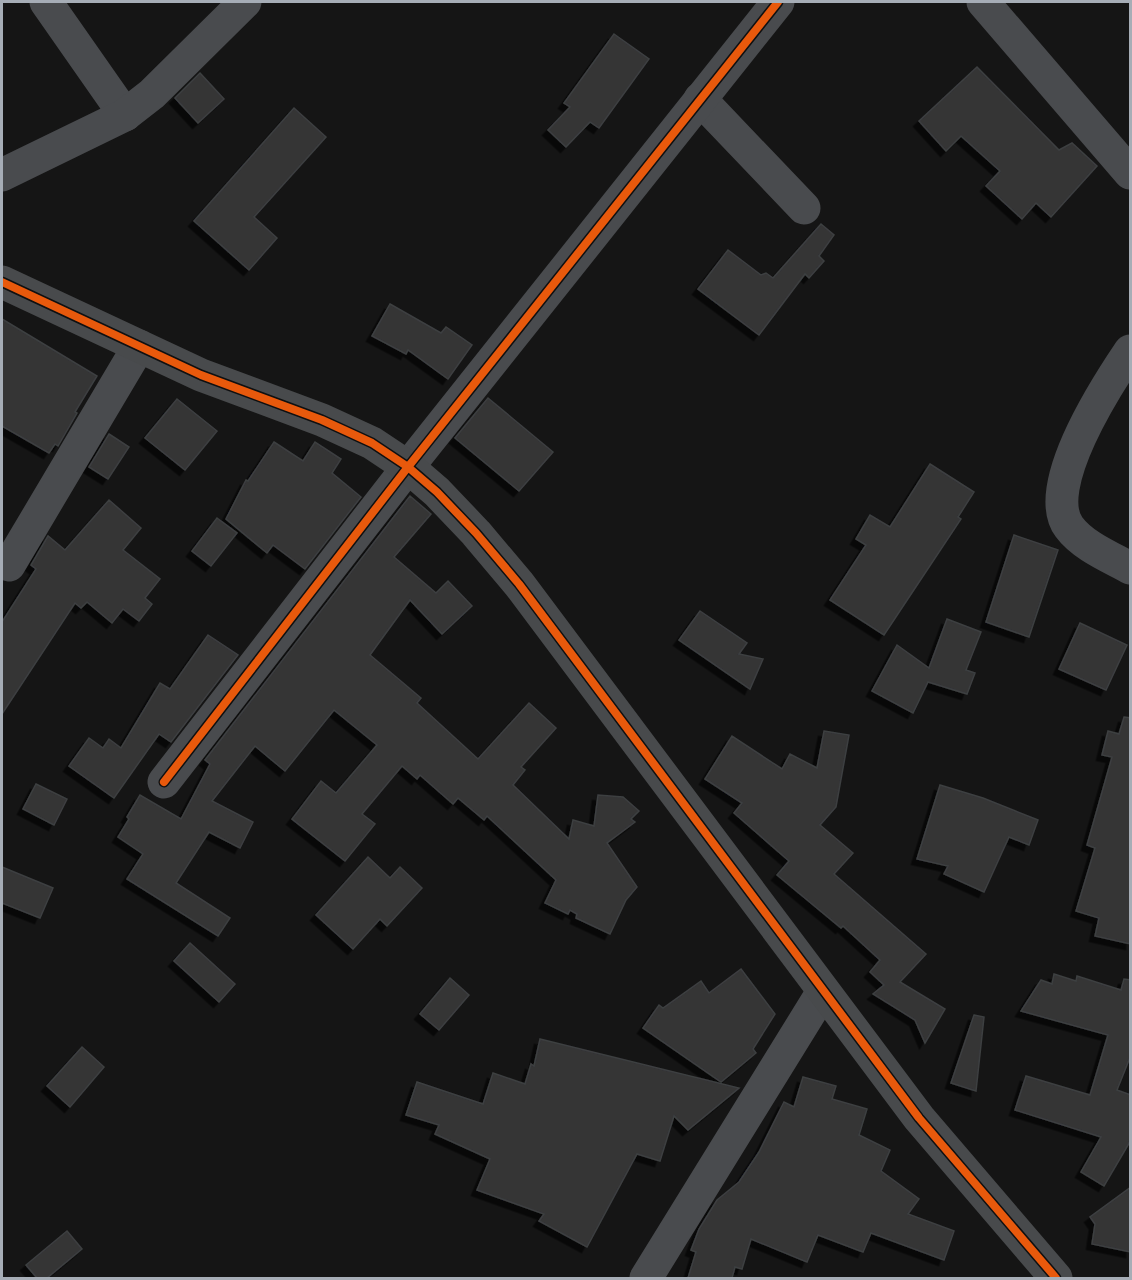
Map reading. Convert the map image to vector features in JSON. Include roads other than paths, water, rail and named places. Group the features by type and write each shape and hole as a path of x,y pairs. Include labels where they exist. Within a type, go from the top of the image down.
{"street":[{"path":"46,2 125,115"},
{"path":"2,175 125,115 152,94 245,2"},
{"path":"164,782 408,467 778,2"},
{"path":"983,2 1131,173"},
{"path":"700,99 804,208"},
{"path":"2,282 201,375 322,420 372,443 408,467 437,492 476,533 519,585 822,993 919,1118 1056,1278"},
{"path":"9,565 139,346"},
{"path":"1131,351 1096,407 1069,466 1062,508 1069,526 1086,542 1131,568"},
{"path":"646,1278 822,993"}]}
